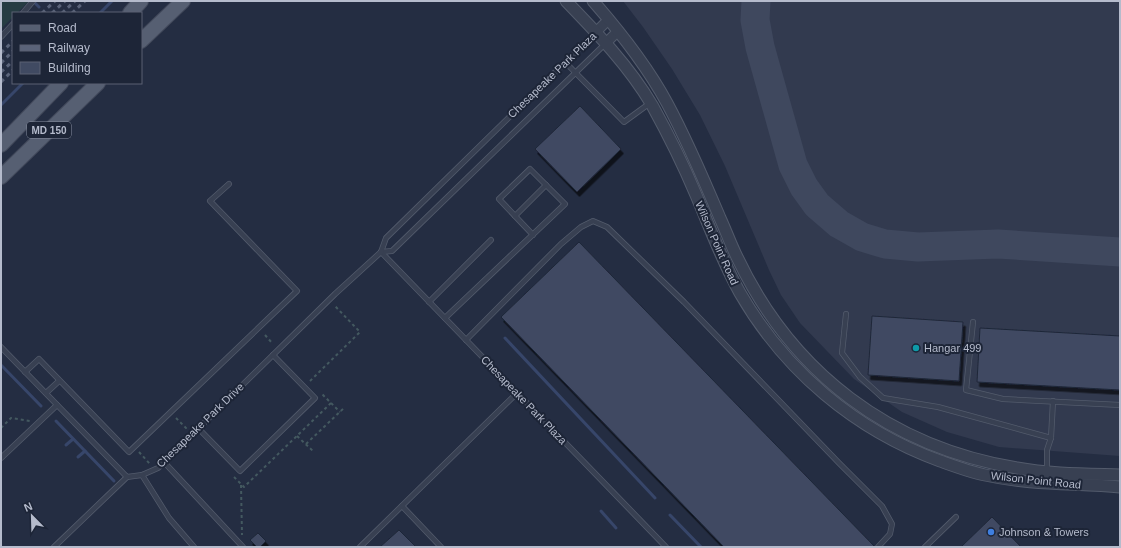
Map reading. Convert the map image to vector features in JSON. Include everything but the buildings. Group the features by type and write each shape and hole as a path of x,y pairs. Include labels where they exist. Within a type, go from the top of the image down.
{"main road":[{"path":"131,12 141,1"},
{"path":"142,40 183,1"},
{"name":"MD 150","path":"3,144 60,84"},
{"name":"MD 150","path":"1,177 97,84"}],"street":[{"name":"Wilson Point Road","path":"566,1 606,43 629,72 650,103 681,160 718,251 739,292 756,320 774,344 826,396 872,429 899,444 956,467 984,475 1046,483 1120,487"},
{"name":"Wilson Point Road","path":"593,1 643,63 667,103 690,150 737,257 753,288 776,324 797,350 829,381 880,419 901,431 957,454 1017,469 1047,472 1120,475"},
{"name":"Chesapeake Park Plaza","path":"596,32 609,19"},
{"name":"Chesapeake Park Plaza","path":"606,43 618,31"}],"lane":[{"path":"24,12 33,1"},
{"path":"1,37 12,25"},
{"name":"Chesapeake Park Plaza","path":"381,252 386,238 596,32"},
{"name":"Chesapeake Park Plaza","path":"381,252 392,251 606,43"},
{"path":"565,62 624,122 650,103"},
{"path":"445,318 533,235 565,204 530,169 499,199 533,235"},
{"path":"25,372 39,359 129,452 297,291 210,201 229,184"},
{"path":"515,216 546,185"},
{"path":"466,340 561,244 581,227 593,221 607,227 684,302 882,506 892,524 890,534 878,547"},
{"path":"429,302 492,240"},
{"name":"Chesapeake Park Plaza","path":"381,252 666,547"},
{"name":"Chesapeake Park Drive","path":"127,477 142,475 155,469 164,462 329,300 381,252"},
{"path":"846,314 842,353 860,377 883,398 938,408 1051,438"},
{"path":"973,322 966,390 1003,399 1120,404"},
{"path":"1,347 127,477 54,547"},
{"path":"198,428 240,471 316,398 273,355"},
{"path":"46,393 60,381"},
{"path":"360,547 517,393"},
{"path":"1046,483 1047,450 1051,438 1053,401"},
{"path":"1,458 57,405"},
{"path":"164,462 242,547"},
{"path":"142,475 169,518 194,547"},
{"path":"402,506 441,547"},
{"path":"925,547 956,516"}],"path":[{"path":"310,381 360,332 329,300"},
{"path":"265,335 279,349"},
{"path":"320,392 340,412"},
{"path":"230,473 244,487 331,403"},
{"path":"306,444 345,407"},
{"path":"1,428 11,418 32,422"},
{"path":"176,418 192,434"},
{"path":"297,436 314,452"},
{"path":"139,452 155,469"},
{"path":"241,484 242,547"}],"shaded area":[{"path":"1,1 29,1 18,12 12,12 12,18 1,29"},
{"path":"623,1 1120,1 1120,456 999,447 947,432 902,412 854,379 800,323 781,295 725,166 700,115 672,69"}],"waterway":[{"path":"101,12 112,1"},
{"path":"34,2 39,7"},
{"path":"1,105 22,84"},
{"path":"505,338 655,498"},
{"path":"1,365 41,406"},
{"path":"56,421 114,481"},
{"path":"66,445 73,439"},
{"path":"78,457 85,451"},
{"path":"601,511 616,528"},
{"path":"670,515 701,547"}],"taxiway":[{"path":"756,1 755,20 760,47 793,165 804,187 817,205 839,224 862,237 885,244 918,247 998,244 1120,252"}],"railway":[{"path":"43,12 55,1"},
{"path":"53,12 65,1"},
{"path":"63,12 75,1"},
{"path":"73,12 85,1"},
{"path":"1,53 12,42"},
{"path":"1,63 12,52"},
{"path":"1,72 12,62"},
{"path":"1,82 12,71"}],"place":[{"name":"Hangar 499","path":"916,348"},
{"name":"Johnson & Towers","path":"991,532"}]}
